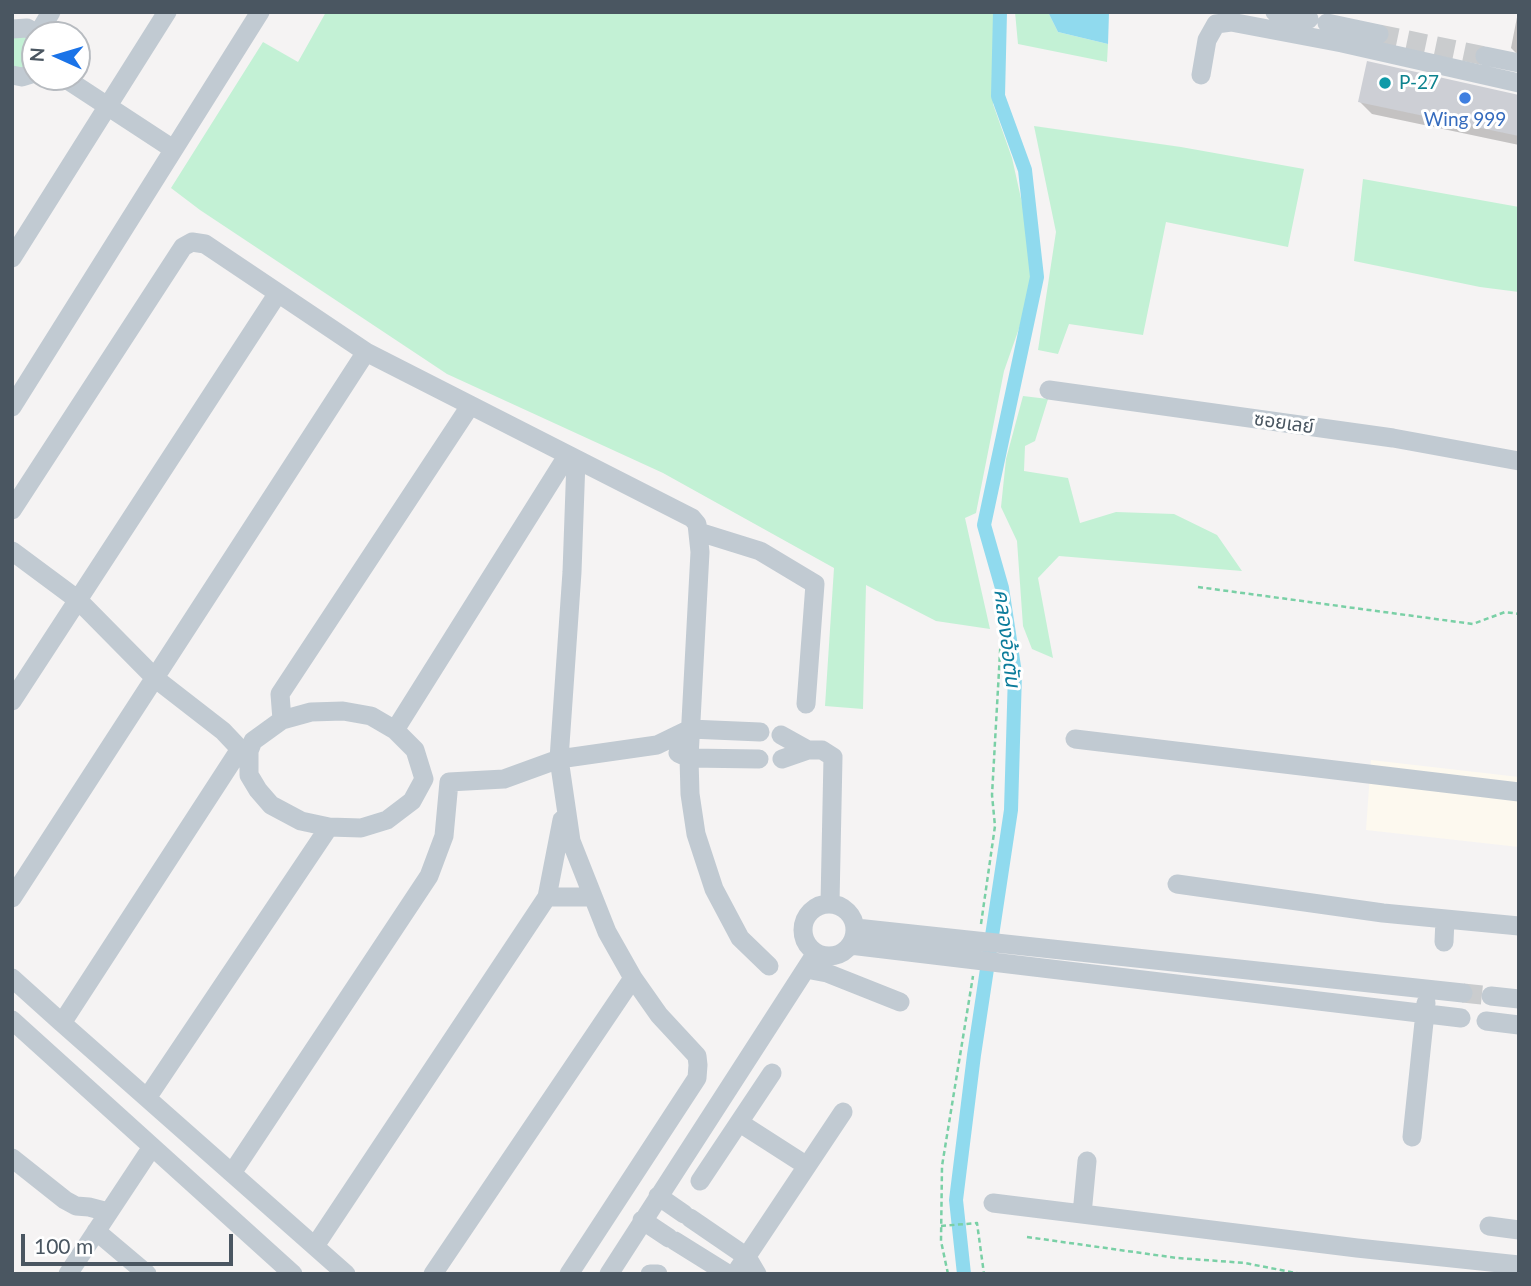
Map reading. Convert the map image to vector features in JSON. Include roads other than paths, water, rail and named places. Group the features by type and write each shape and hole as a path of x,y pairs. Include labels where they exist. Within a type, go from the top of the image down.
{"street":[{"path":"12,258 167,12"},
{"path":"12,407 260,12"},
{"path":"1275,12 1379,34"},
{"path":"1201,75 1207,40 1216,24 1231,22 1364,48 1519,83"},
{"path":"1485,56 1519,63"},
{"path":"84,91 173,149"},
{"path":"12,510 183,247 192,242 205,244 366,352 692,518 698,524 701,552 689,758 690,794 696,834 714,889 740,937 769,966"},
{"path":"12,701 278,293"},
{"path":"12,898 366,352"},
{"name":"ซอยเลย์","path":"1049,390 1392,438 1519,461"},
{"path":"282,720 280,694 470,406"},
{"path":"395,730 571,458"},
{"path":"569,1274 697,1078 697,1056 659,1015 633,978 607,932 570,841 559,760 572,572 571,458"},
{"path":"699,532 760,551 815,584 806,704"},
{"path":"12,551 78,600 156,679 245,750 249,775 271,805 301,821 329,827 361,828 387,820 412,801 424,779 415,750 395,730 371,716 343,711 311,712 282,720 245,750 62,1023"},
{"path":"424,779 449,782 504,779 559,760 657,745 690,729 760,732"},
{"path":"781,735 808,750"},
{"path":"1075,739 1519,792"},
{"path":"657,745 689,758 759,759"},
{"path":"782,759 808,750 822,750 833,757 830,903"},
{"path":"232,1173 429,876 444,836 449,782"},
{"path":"315,1246 547,897 565,806"},
{"path":"147,1098 329,827"},
{"path":"1177,884 1383,914 1519,926"},
{"path":"547,897 593,897"},
{"path":"609,1274 811,961 835,956 853,937 854,920 844,908 830,903 818,905 809,912 803,934 811,961 827,973 900,1002"},
{"path":"1444,942 1446,919"},
{"path":"853,937 1073,962 1461,1018"},
{"path":"1073,962 1463,993"},
{"path":"12,978 346,1274"},
{"path":"433,1274 633,978"},
{"path":"1412,1138 1427,989"},
{"path":"1491,996 1519,999"},
{"path":"12,1020 293,1274"},
{"path":"1486,1021 1519,1025"},
{"path":"701,1181 772,1073"},
{"path":"735,1274 843,1112"},
{"path":"740,1123 807,1166"},
{"path":"68,1274 152,1147"},
{"path":"12,1158 65,1200 76,1206 108,1212"},
{"path":"1082,1214 1087,1161"},
{"path":"658,1196 747,1256 757,1274"},
{"path":"993,1203 1519,1265"},
{"path":"642,1220 728,1274"},
{"path":"1489,1226 1519,1230"},
{"path":"96,1231 138,1271"},
{"path":"650,1274 658,1274"}],"water":[{"path":"1048,12 1109,12 1108,44 1058,32"}],"waterway":[{"name":"คลองอ้อตัน","path":"964,1274 956,1200 974,1055 1011,810 1015,673 1002,588 984,525 1037,277 1025,170 998,96 1000,12"}],"tunnel":[{"path":"1379,34 1485,56"},
{"path":"1463,993 1491,996"}],"place":[{"name":"P-27","path":"1385,83"},
{"name":"Wing 999","path":"1465,98"}]}
